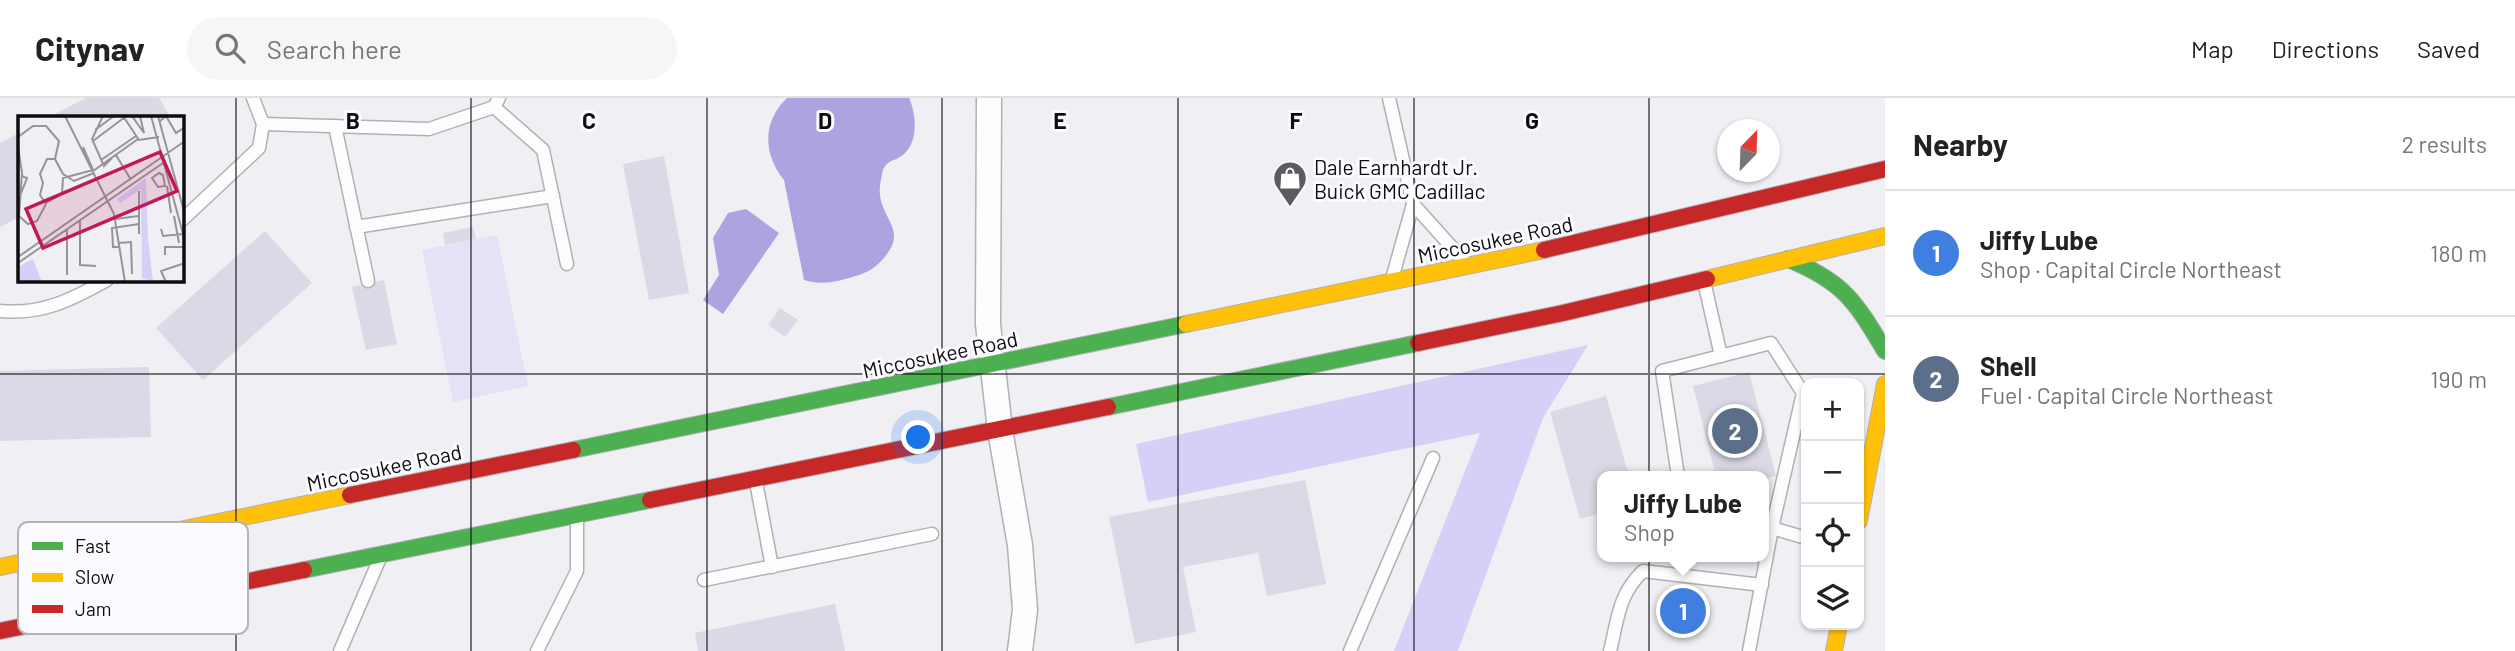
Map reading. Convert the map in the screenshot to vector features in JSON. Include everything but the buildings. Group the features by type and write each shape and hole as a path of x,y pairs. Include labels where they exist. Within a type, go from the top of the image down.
{"street":[{"path":"989,98 988,324 1000,430 1020,545 1025,610 1020,651"},
{"name":"Miccosukee Road","path":"220,522 1470,267 1885,169"},
{"path":"248,580 1000,430 1549,316 1885,236"},
{"path":"1788,259 1823,274 1842,290 1862,313 1885,351"},
{"path":"1861,504 1874,415 1885,384"},
{"name":"Miccosukee Road","path":"0,567 18,563"},
{"path":"0,631 18,627"},
{"path":"1834,651 1838,630"}],"lane":[{"path":"184,218 259,148 263,124 253,98"},
{"path":"1389,98 1413,204 1391,283"},
{"path":"263,124 429,129 497,102 543,150 567,264"},
{"path":"335,126 368,281"},
{"path":"356,227 553,196"},
{"path":"1413,204 1470,267"},
{"path":"1704,279 1721,355"},
{"path":"0,311 16,312 64,304 103,282"},
{"path":"1677,471 1662,371 1771,343 1801,390"},
{"path":"1769,524 1801,417"},
{"path":"1350,651 1433,458"},
{"path":"755,478 772,567"},
{"path":"537,651 576,571 578,514"},
{"path":"1769,527 1801,537"},
{"path":"704,580 932,534"},
{"path":"340,651 382,553"},
{"path":"1749,651 1764,562"},
{"path":"1611,651 1622,600 1630,584 1643,571 1762,584"}],"shaded area":[{"path":"787,98 909,98 914,119 912,142 901,157 885,166 880,184 882,204 892,226 894,241 883,259 864,273 830,282 804,280 784,180 769,149 768,138 773,117"},
{"path":"746,209 779,233 723,314 703,300 719,275 713,238 728,213"},
{"path":"497,235 528,386 453,402 422,250"},
{"path":"1588,345 1543,418 1458,651 1394,651 1480,433 1148,502 1136,444"}],"traffic: fast":[{"path":"1788,259 1823,276 1846,295 1885,351"},
{"path":"573,450 1186,324"},
{"path":"1108,407 1418,343"},
{"path":"304,570 650,500"}],"traffic: slow":[{"path":"1707,279 1885,236"},
{"path":"1186,324 1544,250"},
{"path":"1862,504 1885,384"},
{"path":"219,522 350,495"},
{"path":"0,567 18,563"},
{"path":"1834,651 1838,630"}],"traffic: jam":[{"path":"1544,250 1885,169"},
{"path":"1418,343 1707,279"},
{"path":"650,500 1108,407"},
{"path":"350,495 573,450"},
{"path":"248,581 304,570"},
{"path":"0,631 18,627"}],"place":[{"name":"Dale Earnhardt Jr. Buick GMC Cadillac","path":"1290,208"},
{"name":"Shell","path":"1735,431"},
{"name":"Jiffy Lube","path":"1683,611"}]}
